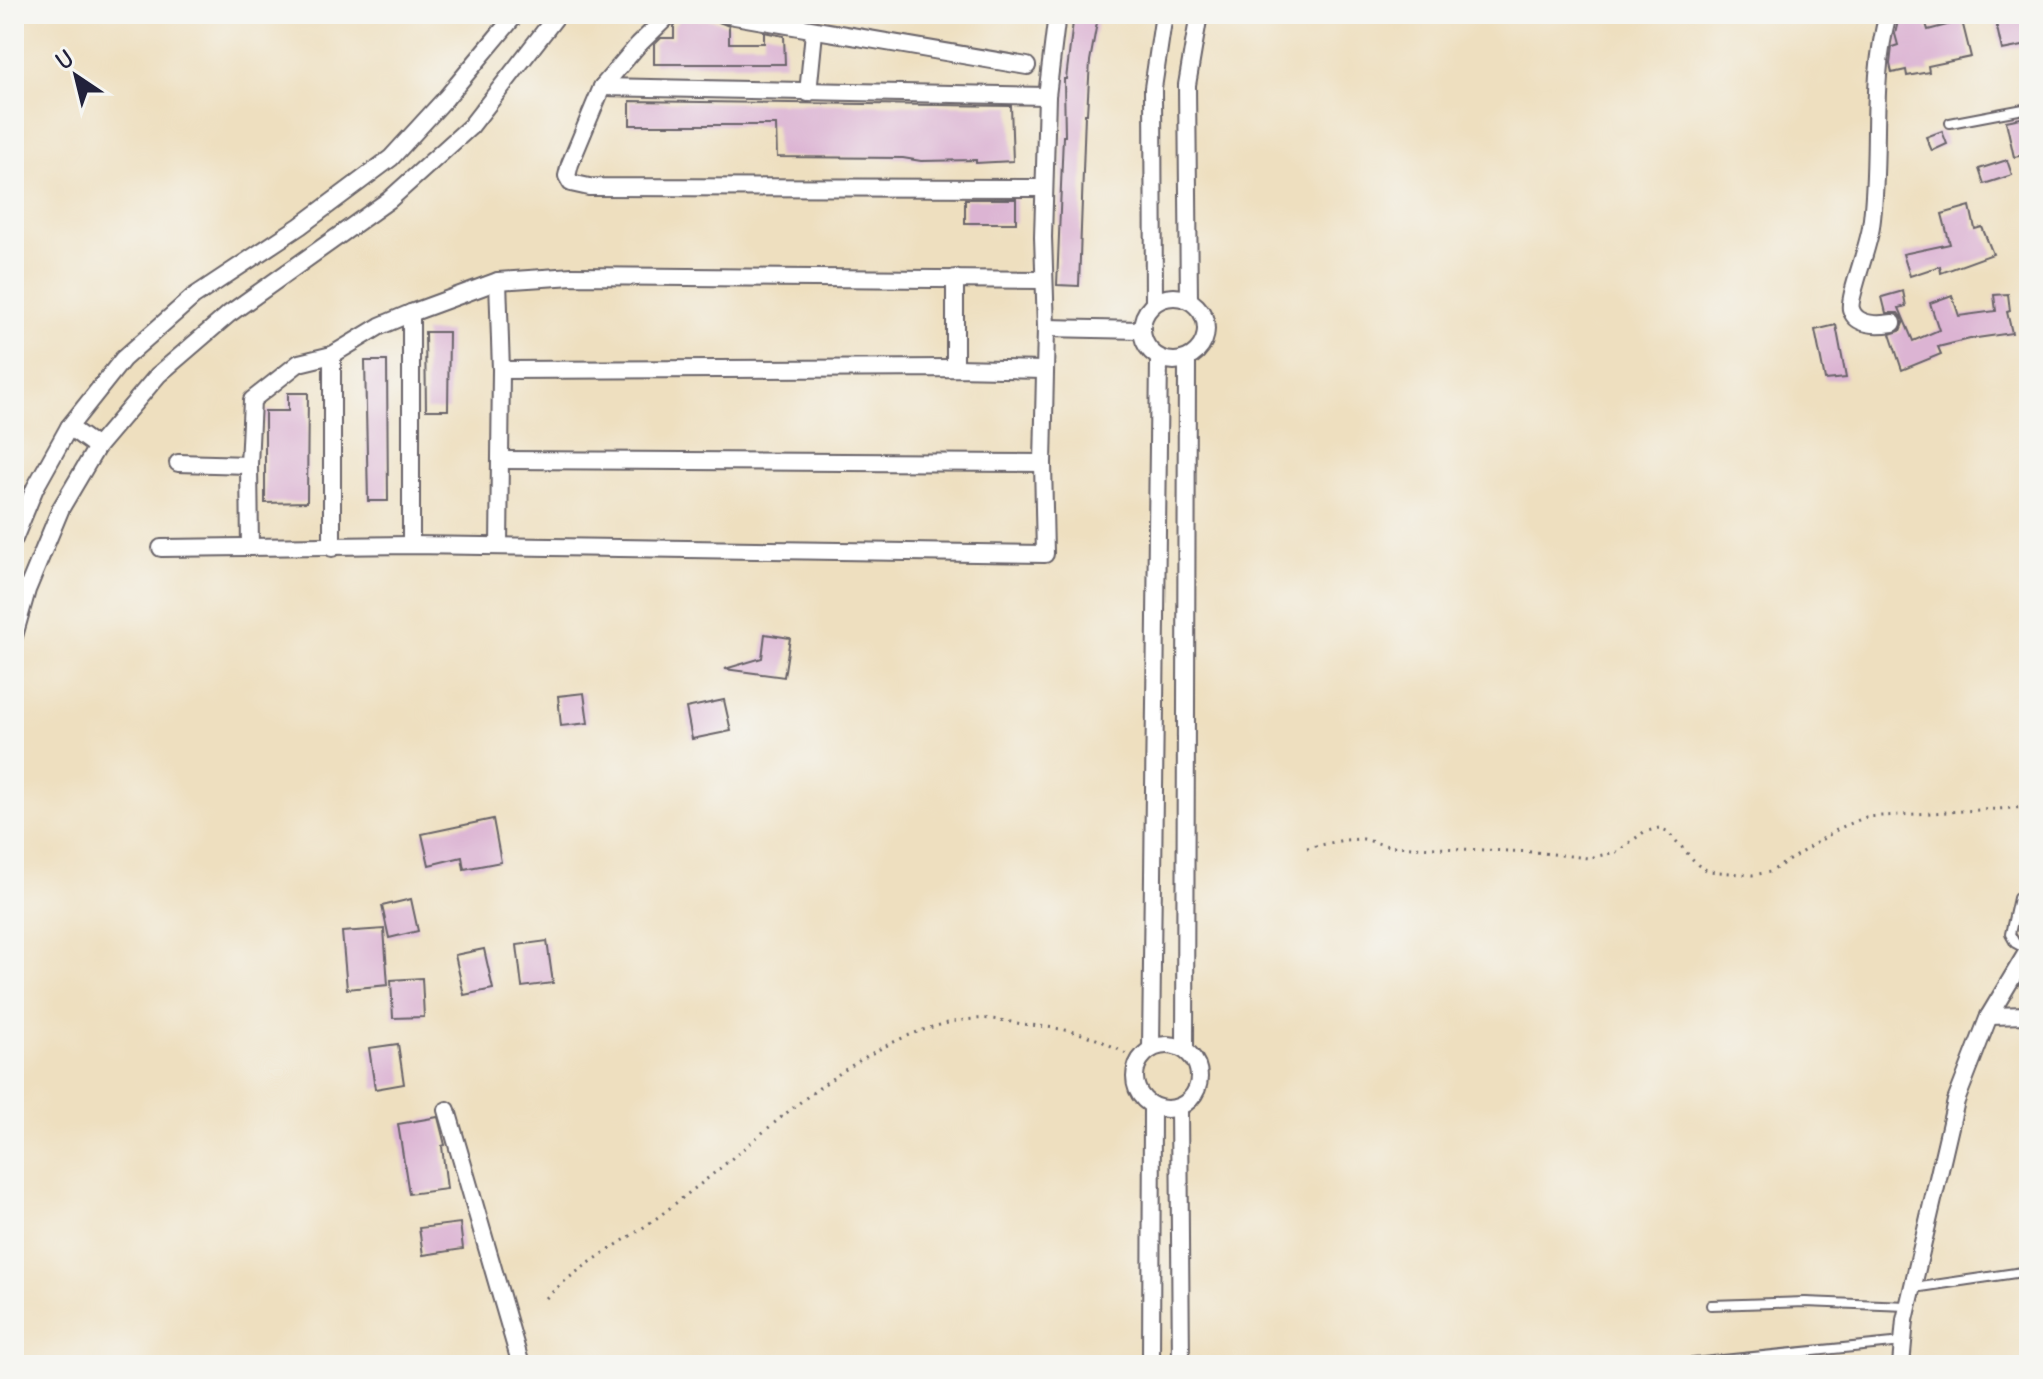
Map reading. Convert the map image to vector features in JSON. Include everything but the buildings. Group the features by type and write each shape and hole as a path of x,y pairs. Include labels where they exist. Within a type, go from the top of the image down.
{"street":[{"path":"14,539 35,488 69,427 123,359 193,297 300,226 391,158 516,14"},
{"path":"14,636 27,590 61,508 97,447 158,375 229,314 389,200 471,126 554,20 536,14"},
{"path":"670,14 602,87 570,164 567,176 571,183 589,187 1044,188"},
{"path":"723,14 1027,66"},
{"path":"161,548 411,545 1045,554 1044,188 1047,96 1057,14"},
{"path":"1154,303 1153,88 1164,14"},
{"path":"1189,300 1187,85 1199,14"},
{"path":"1888,14 1878,58 1871,230 1850,305 1855,318 1865,323 1893,323"},
{"path":"808,93 814,32"},
{"path":"602,87 1047,96"},
{"path":"250,547 252,400 299,363 332,355 380,326 498,281 573,276 1042,280"},
{"path":"955,278 955,368"},
{"path":"498,281 501,370 499,546"},
{"path":"1171,297 1189,300 1202,313 1206,330 1201,348 1187,359 1173,362 1159,358 1143,342 1141,330 1144,315 1154,303 1171,297"},
{"path":"411,313 411,545"},
{"path":"1046,328 1141,330"},
{"path":"332,355 332,548"},
{"path":"1151,1049 1159,358"},
{"path":"1185,1050 1187,359"},
{"path":"501,370 1045,370"},
{"path":"69,427 97,447"},
{"path":"501,460 1043,463"},
{"path":"178,463 249,465"},
{"path":"1901,1365 1908,1306 1956,1101 1989,1016 2029,949"},
{"path":"1989,1016 2029,1015"},
{"path":"1168,1045 1185,1050 1196,1063 1199,1080 1193,1097 1179,1108 1165,1110 1152,1107 1139,1095 1134,1078 1138,1061 1151,1049 1168,1045"},
{"path":"1151,1365 1152,1107"},
{"path":"1179,1108 1181,1365"},
{"path":"447,1110 521,1365"}],"lane":[{"path":"1950,123 2029,108"},
{"path":"2018,898 2010,934 2015,943 2029,949"},
{"path":"1913,1288 2029,1271"},
{"path":"1711,1305 1805,1302 1908,1306"},
{"path":"1683,1364 1904,1342"}],"path":[{"path":"1307,848 1363,839 1388,846 1534,852 1588,858 1617,852 1644,832 1659,828 1667,831 1698,865 1708,871 1752,875 1770,872 1840,828 1866,817 2029,807"},
{"path":"546,1298 572,1274 665,1211 782,1115 860,1061 910,1034 977,1018 1058,1027 1084,1032 1138,1061"}]}
